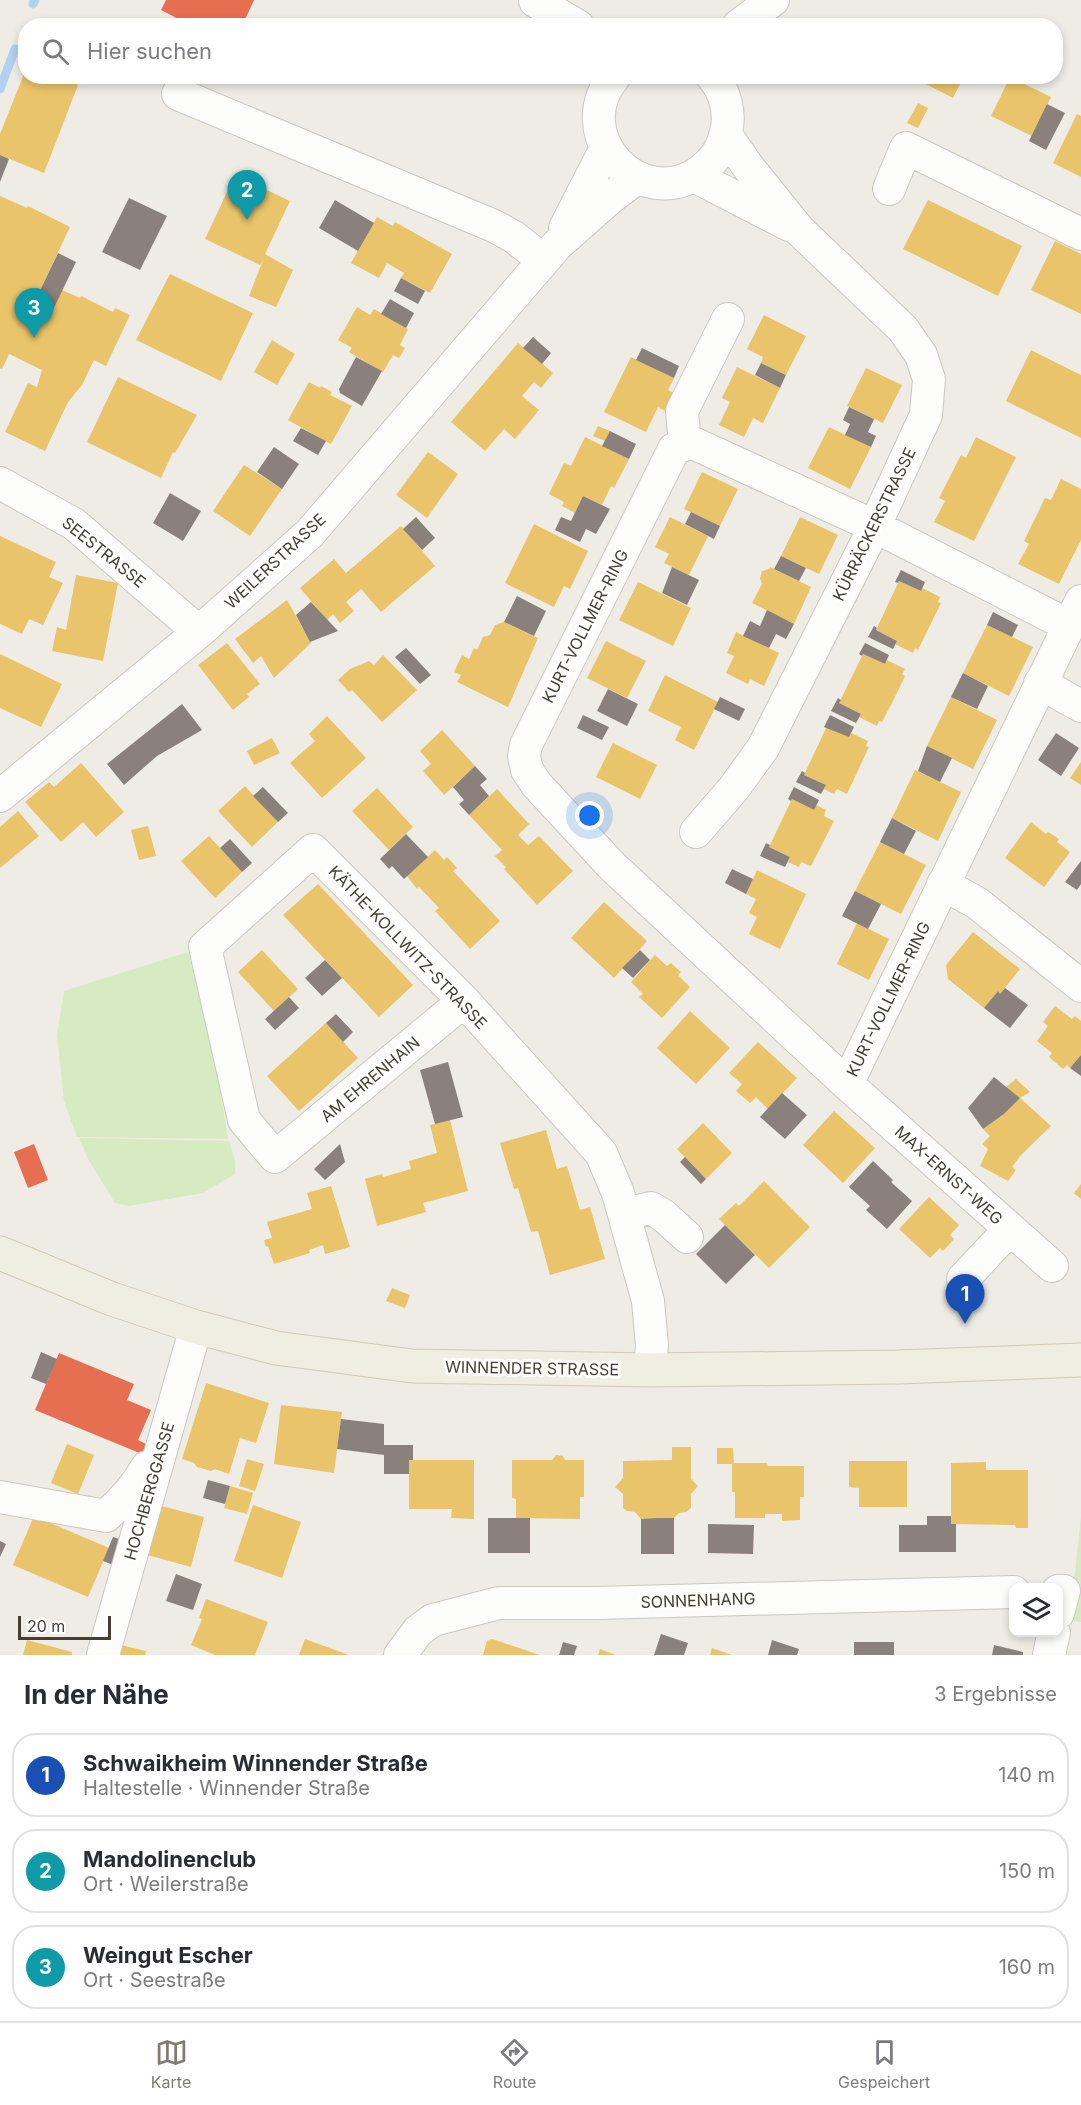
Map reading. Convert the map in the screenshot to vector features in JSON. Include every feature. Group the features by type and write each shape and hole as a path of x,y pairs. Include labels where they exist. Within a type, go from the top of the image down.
{"main road":[{"name":"WINNENDER STRASSE","path":"0,1253 112,1299 196,1327 276,1348 401,1365 651,1370 898,1367 1081,1360"}],"street":[{"path":"535,0 546,18"},
{"path":"535,0 565,18"},
{"path":"749,18 773,0"},
{"path":"771,18 786,0"},
{"path":"589,84 599,106"},
{"path":"608,84 599,106 599,128 606,148 619,166 637,178 651,183 666,184 681,182 694,176 709,165 720,151 728,122 723,84"},
{"path":"178,94 494,226 550,253"},
{"name":"KÜRRÄCKERSTRASSE","path":"696,832 734,788 763,748 874,526 926,414 929,379 921,355 903,329 800,230 749,168 726,135"},
{"name":"WEILERSTRASSE","path":"550,253 606,148"},
{"path":"889,189 906,148 1081,234"},
{"name":"KÜRRÄCKERSTRASSE","path":"694,176 800,230"},
{"name":"WEILERSTRASSE","path":"8,779 199,632 310,533 550,253 610,198 637,178"},
{"path":"685,444 682,411 728,319"},
{"name":"KURT-VOLLMER-RING","path":"691,442 874,526 1075,613 847,1084 612,866 537,785 526,770 524,756 526,745 554,686 674,449 685,444 691,442"},
{"name":"SEESTRASSE","path":"0,483 74,524 199,632"},
{"path":"1041,683 1081,706"},
{"name":"KÄTHE-KOLLWITZ-STRASSE","path":"275,1157 244,1120 204,947 312,850 464,1001 601,1153 618,1193 648,1301 652,1346 651,1370"},
{"path":"943,884 977,903 1081,986"},
{"name":"AM EHRENHAIN","path":"275,1157 464,1001"},
{"name":"MAX-ERNST-WEG","path":"847,1084 1052,1266"},
{"path":"624,1215 651,1208 664,1216 687,1237"},
{"path":"963,1280 1010,1229"},
{"name":"HOCHBERGGASSE","path":"103,1655 196,1327"},
{"path":"0,1497 106,1516 123,1502 138,1483 163,1440"},
{"name":"SONNENHANG","path":"400,1655 418,1631 433,1620 499,1603 596,1603 1009,1592"},
{"path":"1049,1655 1053,1637"}],"green space":[{"path":"188,952 214,1051 228,1139 77,1137 64,1101 57,1035 64,991"},
{"path":"79,1138 229,1141 235,1161 235,1174 203,1193 129,1206 115,1203 88,1159"},
{"path":"1081,1516 1081,1622 1070,1620"}],"building: Wohnen":[{"path":"20,84 78,85 44,173 0,155 0,134"},
{"path":"926,84 960,84 953,98"},
{"path":"1007,84 1024,84 1051,97 1032,136 991,116"},
{"path":"918,103 928,108 918,128 907,123"},
{"path":"1077,114 1081,116 1081,177 1053,163"},
{"path":"235,175 290,201 265,254 293,270 276,307 249,296 263,260 260,265 205,239"},
{"path":"0,196 27,208 28,206 70,227 35,301 53,310 62,290 80,298 81,296 113,312 115,308 130,315 106,366 94,360 82,385 68,402 45,451 5,432 28,383 37,387 42,370 9,354 2,369 0,368"},
{"path":"928,200 1022,246 998,296 903,249"},
{"path":"377,217 393,226 395,222 452,254 430,293 401,278 404,273 387,263 379,278 351,263"},
{"path":"1055,241 1081,254 1081,314 1031,290"},
{"path":"170,274 253,313 221,381 136,340"},
{"path":"357,307 370,315 374,309 408,329 400,345 405,348 399,358 393,355 383,372 349,352 352,348 338,340"},
{"path":"764,315 806,336 786,375 761,363 763,357 747,349"},
{"path":"272,340 295,354 277,385 254,372"},
{"path":"518,343 553,373 541,388 534,382 522,396 539,410 515,439 504,429 485,451 451,422"},
{"path":"1031,350 1081,375 1081,438 1006,401"},
{"path":"631,357 674,378 668,390 674,393 665,411 658,407 646,432 604,412"},
{"path":"737,367 780,388 763,423 753,418 744,437 719,425 730,402 722,398"},
{"path":"866,368 902,385 883,423 847,406"},
{"path":"118,377 197,415 175,453 173,452 161,478 87,442"},
{"path":"309,382 332,392 330,395 352,406 331,444 288,420"},
{"path":"598,426 610,431 605,441 593,436"},
{"path":"829,427 871,447 850,489 808,468"},
{"path":"585,437 629,459 614,488 611,486 602,505 583,496 575,513 562,506 564,502 549,494 564,463 571,466"},
{"path":"976,437 1016,457 974,541 934,522 945,501 939,498 961,455 966,458"},
{"path":"428,452 458,474 427,518 396,495"},
{"path":"244,465 282,489 250,536 213,511"},
{"path":"702,472 738,489 720,526 684,509"},
{"path":"1061,479 1081,489 1081,540 1059,584 1018,564 1029,544 1024,541 1045,498 1051,500"},
{"path":"670,517 708,536 689,575 664,563 669,554 655,547"},
{"path":"800,517 838,535 819,574 781,556"},
{"path":"534,524 588,551 570,589 564,586 554,607 505,583"},
{"path":"401,526 435,566 381,612 361,589 346,602 354,611 340,623 333,614 327,620 300,588 334,559 346,573"},
{"path":"0,536 56,562 49,577 63,583 43,625 29,619 22,634 0,624"},
{"path":"770,567 811,587 794,624 752,603 762,584 760,578 762,571"},
{"path":"76,575 118,583 103,661 52,651 57,627 66,630"},
{"path":"899,581 921,591 922,588 940,597 938,602 941,603 918,650 915,648 913,653 895,644 897,641 876,630"},
{"path":"638,582 691,608 673,646 619,620"},
{"path":"287,600 311,643 274,678 261,656 253,663 235,639"},
{"path":"504,622 538,638 508,707 457,682 461,675 454,672 462,655 469,659 474,648 477,650 483,637 490,635 495,625"},
{"path":"987,625 1033,647 1009,696 963,673"},
{"path":"736,632 779,653 764,686 750,679 748,684 726,673 734,656 727,653"},
{"path":"606,641 646,661 627,698 587,678"},
{"path":"227,643 260,684 247,694 249,697 233,710 198,665"},
{"path":"0,654 62,684 41,727 0,708"},
{"path":"863,654 885,664 887,660 905,669 902,674 905,676 894,699 882,722 879,721 877,726 859,717 861,714 839,703"},
{"path":"383,655 417,690 382,722 352,690 349,692 338,680 350,669 369,661 374,665"},
{"path":"665,675 718,702 694,750 675,740 681,727 648,711"},
{"path":"951,697 997,720 973,769 927,746"},
{"path":"327,716 366,758 322,798 290,763 315,741 309,734"},
{"path":"827,726 849,737 851,733 868,741 866,746 869,747 847,794 837,789 834,794 824,789 826,785 804,775"},
{"path":"442,730 475,766 444,795 423,771 431,764 420,751"},
{"path":"272,738 280,753 254,765 247,751"},
{"path":"613,743 657,765 640,799 596,777"},
{"path":"1081,762 1081,785 1070,778"},
{"path":"81,763 124,812 96,837 83,822 61,842 25,802 49,782 54,787"},
{"path":"915,770 961,792 938,841 892,818"},
{"path":"245,786 278,822 252,847 218,811"},
{"path":"377,788 413,827 389,850 352,811"},
{"path":"497,789 529,824 518,835 528,845 539,836 573,871 537,905 495,856 502,850 469,815"},
{"path":"792,799 814,810 816,805 826,810 824,816 834,821 811,866 801,862 799,867 788,862 790,857 769,847"},
{"path":"18,811 39,836 0,868 0,827"},
{"path":"1031,822 1046,834 1048,832 1059,839 1057,842 1070,852 1044,887 1005,858"},
{"path":"148,826 156,856 139,860 131,830"},
{"path":"209,836 242,872 215,898 181,861"},
{"path":"880,842 926,865 901,914 855,891"},
{"path":"435,850 444,860 447,857 457,868 453,871 500,921 470,949 435,911 439,908 419,887 417,889 407,876"},
{"path":"757,870 806,894 780,949 749,934 757,917 749,913 756,899 746,894"},
{"path":"318,884 413,985 379,1017 283,915"},
{"path":"604,902 647,941 614,978 571,938"},
{"path":"857,923 889,939 869,980 837,964"},
{"path":"973,932 1020,969 1000,994 998,991 984,1008 948,979 946,965"},
{"path":"262,950 298,989 274,1011 238,972"},
{"path":"655,955 667,966 671,963 681,972 678,975 690,987 662,1018 639,997 643,994 631,982"},
{"path":"1055,1006 1072,1019 1075,1016 1081,1021 1081,1055 1070,1068 1067,1065 1063,1069 1049,1057 1052,1053 1037,1041 1048,1026 1043,1022"},
{"path":"690,1011 730,1048 696,1084 657,1048"},
{"path":"326,1023 358,1058 299,1111 267,1076"},
{"path":"758,1042 797,1078 768,1109 756,1097 750,1103 736,1091 742,1084 729,1073"},
{"path":"1016,1079 1030,1092 1020,1098 1006,1087"},
{"path":"1020,1098 1051,1126 1021,1155 1012,1167 1016,1170 1008,1181 980,1166 988,1149 982,1144 990,1136 983,1129 1004,1114"},
{"path":"834,1111 875,1148 843,1183 803,1145"},
{"path":"450,1120 468,1191 423,1203 426,1212 377,1226 365,1179 382,1174 383,1177 411,1169 409,1161 437,1153 430,1125"},
{"path":"703,1123 732,1153 706,1179 677,1149"},
{"path":"546,1130 557,1169 567,1166 580,1210 590,1207 605,1259 550,1275 538,1231 531,1232 518,1188 514,1189 500,1143"},
{"path":"764,1181 810,1227 769,1268 719,1219 736,1203 739,1206"},
{"path":"1081,1184 1081,1199 1074,1193"},
{"path":"331,1186 350,1247 325,1254 323,1245 309,1250 310,1253 274,1264 264,1240 272,1238 267,1222 312,1209 307,1193"},
{"path":"929,1197 959,1225 950,1235 954,1239 943,1251 940,1248 930,1258 899,1229"},
{"path":"392,1288 410,1295 405,1308 386,1301"},
{"path":"206,1383 269,1403 256,1443 240,1438 229,1474 215,1469 211,1471 197,1467 194,1463 182,1459"},
{"path":"281,1405 342,1412 334,1473 274,1464"},
{"path":"67,1444 94,1455 78,1494 51,1483"},
{"path":"672,1447 691,1447 691,1479 698,1486 691,1494 691,1508 674,1518 641,1519 635,1512 623,1508 623,1494 615,1487 623,1478 623,1461 672,1460"},
{"path":"717,1448 733,1448 734,1463 804,1466 804,1497 800,1497 800,1520 782,1521 782,1514 765,1514 765,1518 735,1518 732,1464 717,1464"},
{"path":"556,1455 563,1456 565,1460 584,1460 584,1497 580,1497 580,1519 516,1518 516,1499 512,1498 512,1460 552,1460"},
{"path":"247,1459 264,1464 255,1491 239,1486"},
{"path":"409,1460 474,1460 474,1519 451,1518 452,1509 409,1509"},
{"path":"849,1461 907,1461 907,1507 859,1507 859,1488 849,1487"},
{"path":"986,1462 986,1470 1028,1470 1028,1528 1016,1528 1015,1525 951,1524 951,1463"},
{"path":"230,1486 253,1493 247,1514 224,1508"},
{"path":"157,1505 204,1517 191,1567 144,1554"},
{"path":"253,1505 301,1522 282,1578 234,1561"},
{"path":"34,1516 109,1548 88,1597 13,1565"},
{"path":"206,1599 268,1622 255,1655 215,1655 191,1645 202,1619 199,1618"},
{"path":"305,1639 349,1655 299,1655"},
{"path":"492,1639 540,1655 483,1655 487,1641"},
{"path":"27,1640 72,1652 72,1655 23,1655"},
{"path":"116,1644 146,1651 145,1655 113,1655"},
{"path":"712,1648 732,1655 710,1655"},
{"path":"600,1649 616,1655 598,1655"}],"building: Handel":[{"path":"166,0 254,0 246,18 176,18 161,10"},
{"path":"34,1144 48,1180 28,1188 14,1152"},
{"path":"59,1353 134,1384 127,1400 151,1410 138,1440 146,1444 142,1454 35,1410"}],"building: Industrie":[{"path":"1047,104 1065,113 1046,150 1029,141"},
{"path":"0,155 9,159 0,182"},
{"path":"129,198 167,216 140,270 102,252"},
{"path":"335,200 374,223 358,251 319,228"},
{"path":"58,253 76,262 53,310 35,301"},
{"path":"401,278 425,291 418,304 394,291"},
{"path":"390,299 414,313 406,328 381,314"},
{"path":"533,337 551,353 542,364 523,348"},
{"path":"642,348 679,366 674,378 636,360"},
{"path":"356,357 382,371 362,406 340,393 339,389"},
{"path":"761,363 786,375 780,388 755,375"},
{"path":"849,407 874,419 868,432 876,436 871,447 845,435 850,424 843,420"},
{"path":"301,428 326,441 318,455 293,441"},
{"path":"610,431 636,444 629,459 602,446"},
{"path":"274,447 299,464 282,489 257,472"},
{"path":"170,493 201,511 183,541 153,523"},
{"path":"583,496 610,509 596,534 586,529 580,542 555,530 561,517 571,521"},
{"path":"691,512 720,526 714,539 685,524"},
{"path":"416,517 435,538 422,550 403,529"},
{"path":"781,556 806,568 799,581 774,569"},
{"path":"672,567 699,580 687,605 662,593"},
{"path":"901,570 925,582 921,591 899,581 895,582"},
{"path":"517,596 546,611 534,636 504,622"},
{"path":"311,602 338,631 310,642 296,615"},
{"path":"767,610 794,624 786,639 776,634 769,648 743,636 750,621 760,626"},
{"path":"993,612 1018,625 1012,637 987,625"},
{"path":"874,626 876,630 897,641 893,649 868,637"},
{"path":"865,643 889,655 885,664 859,654"},
{"path":"406,648 431,675 420,684 395,657"},
{"path":"963,673 988,686 977,709 951,697"},
{"path":"608,689 638,704 627,726 597,711"},
{"path":"720,697 745,709 739,721 714,709"},
{"path":"838,698 841,700 839,703 861,714 856,723 831,711"},
{"path":"182,704 202,730 157,756 124,785 107,764"},
{"path":"583,715 609,727 602,740 577,728"},
{"path":"830,715 854,727 849,737 824,727"},
{"path":"1056,733 1079,748 1061,776 1038,760"},
{"path":"927,746 952,758 940,782 918,771"},
{"path":"475,766 487,779 480,785 489,796 469,815 459,804 464,800 453,787"},
{"path":"802,771 804,775 826,785 821,794 796,782"},
{"path":"263,787 288,813 278,822 253,796"},
{"path":"794,787 819,800 814,810 788,799"},
{"path":"892,818 916,831 904,854 880,842"},
{"path":"406,834 428,857 404,879 392,866 389,869 380,859"},
{"path":"230,839 252,863 242,872 220,848"},
{"path":"766,843 770,845 769,847 790,857 785,867 760,856"},
{"path":"1081,861 1081,884 1077,890 1065,882"},
{"path":"732,869 753,879 746,894 725,883"},
{"path":"855,891 881,904 868,929 842,916"},
{"path":"640,950 650,960 633,978 622,968"},
{"path":"325,960 342,978 322,996 305,978"},
{"path":"1005,988 1028,1005 1010,1028 984,1008 998,991 1000,994"},
{"path":"289,997 299,1008 275,1030 265,1019"},
{"path":"336,1014 353,1032 343,1042 326,1023"},
{"path":"1081,1055 1081,1076 1070,1068"},
{"path":"448,1062 463,1117 435,1124 420,1070"},
{"path":"994,1077 1020,1098 1004,1114 983,1129 968,1108"},
{"path":"782,1093 807,1115 785,1139 760,1117"},
{"path":"340,1144 345,1162 325,1180 314,1169"},
{"path":"685,1157 706,1179 701,1184 680,1162"},
{"path":"873,1161 912,1201 887,1229 866,1210 870,1206 849,1187"},
{"path":"725,1225 755,1255 726,1284 696,1254"},
{"path":"41,1352 57,1359 46,1384 31,1378"},
{"path":"341,1419 384,1424 384,1445 413,1445 413,1460 409,1460 409,1474 384,1474 384,1455 337,1449"},
{"path":"208,1480 230,1486 225,1504 203,1498"},
{"path":"927,1516 951,1516 951,1524 956,1524 956,1552 899,1552 899,1525 927,1525"},
{"path":"488,1518 530,1518 530,1553 488,1553"},
{"path":"674,1518 674,1554 641,1554 641,1519"},
{"path":"708,1524 754,1525 753,1554 708,1553"},
{"path":"113,1537 125,1541 118,1567 103,1561"},
{"path":"0,1541 6,1544 0,1557"},
{"path":"176,1574 202,1584 193,1610 166,1601"},
{"path":"661,1634 688,1643 684,1655 654,1655"},
{"path":"772,1640 799,1649 797,1655 768,1655"},
{"path":"563,1642 577,1646 574,1655 559,1655"},
{"path":"854,1642 894,1642 894,1655 854,1655"},
{"path":"994,1645 1023,1652 1023,1655 992,1655"}],"waterway":[{"path":"33,4 35,0"},
{"path":"0,89 15,49"}],"place":[{"name":"Mandolinenclub","path":"247,220"},
{"name":"Weingut Escher","path":"34,338"},
{"name":"Schwaikheim Winnender Straße","path":"965,1324"}]}
